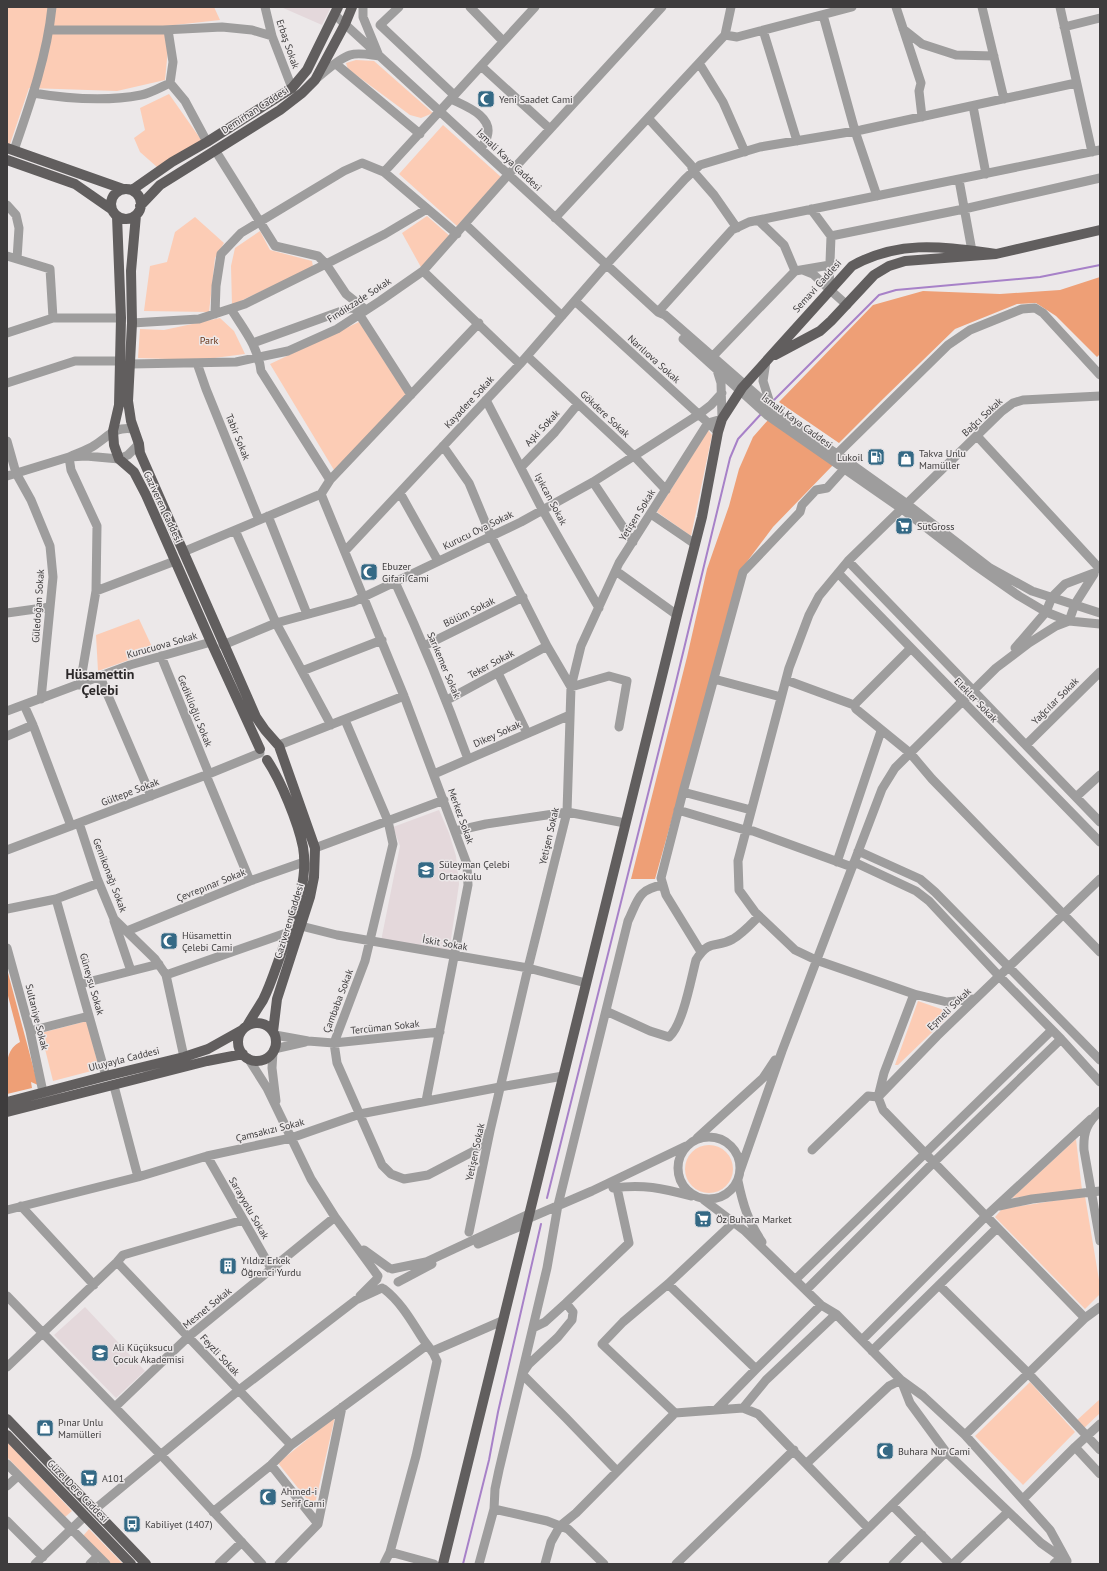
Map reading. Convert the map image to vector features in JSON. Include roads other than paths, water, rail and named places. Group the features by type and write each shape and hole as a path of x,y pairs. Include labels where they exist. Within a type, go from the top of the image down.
{"main road":[{"name":"Demirhan Caddesi","path":"138,210 160,185 280,110 302,93 315,80 345,24 352,7"},
{"name":"Demirhan Caddesi","path":"127,189 207,142 292,88 307,70 337,11"},
{"path":"7,160 75,184 114,212 127,219 138,210 139,196 127,189 11,149"},
{"path":"114,212 111,198 114,194 127,189"},
{"name":"Gaziveren Caddesi","path":"138,210 131,271 132,323 119,405 113,431 114,445 119,459 134,472 146,495 210,642 262,754 281,785 298,829 303,847 303,879 300,897 289,932 263,999 245,1028"},
{"name":"Gaziveren Caddesi","path":"114,212 128,401 142,458 256,717 264,730 278,746 315,848 314,877 310,897 277,999 274,1033"},
{"name":"Semavi Caddesi","path":"766,361 820,331 874,274 889,266 905,261 996,254 1100,230"},
{"name":"Semavi Caddesi","path":"443,1564 695,544 722,419 742,388 852,266 862,260 893,250 918,246 931,246 996,254"},
{"path":"272,740 278,746 276,758 262,754 260,746 265,741 272,740"},
{"path":"7,1112 114,1086 207,1061 245,1056 259,1060 269,1056 273,1050 276,1040 274,1033 264,1024 253,1024 245,1028 239,1036 238,1042 245,1056"},
{"name":"Uluyayla Caddesi","path":"7,1102 184,1057 208,1049 245,1028"},
{"name":"Güzel Dere Caddesi","path":"7,1419 146,1564"},
{"name":"Güzel Dere Caddesi","path":"7,1435 131,1564"}],"street":[{"path":"11,149 34,93 49,30 52,7"},
{"name":"Erbaş Sokak","path":"265,7 272,36 292,88"},
{"path":"315,80 350,55 362,54 379,56 363,17 363,7"},
{"path":"398,7 380,25 452,97 484,118 488,127 487,137 481,149"},
{"path":"470,7 503,41"},
{"path":"384,172 535,7"},
{"name":"Fındıkzade Sokak","path":"7,383 75,361 126,363 236,362 288,351 337,329 423,271 508,175 662,7"},
{"path":"555,218 725,35 731,7"},
{"path":"725,35 737,37 852,7"},
{"path":"896,7 921,83 918,91 922,117"},
{"path":"982,7 1004,99"},
{"path":"658,312 732,230 749,222 1096,151 1076,83 1060,7"},
{"name":"İsmali Kaya Caddesi","path":"337,11 345,24 379,56 606,265 658,312 665,315 712,357 767,415 844,468 905,506 990,575 1019,596 1046,612 1068,621 1100,624"},
{"path":"823,14 856,131 877,196"},
{"path":"1064,27 1100,18"},
{"path":"49,30 168,30 222,27 252,30 272,36"},
{"path":"903,28 922,44 956,55 994,56"},
{"path":"168,30 173,62 170,83 185,100 207,142"},
{"path":"763,30 797,141"},
{"path":"699,63 723,102 745,152"},
{"path":"336,64 420,134"},
{"path":"481,66 550,129"},
{"path":"34,93 64,98 103,99 142,94 170,83"},
{"name":"Kayadere Sokak","path":"345,552 520,364 606,265 700,165 760,147 856,131 1076,83"},
{"path":"973,106 986,174"},
{"path":"648,118 691,165 693,171 714,195 736,228"},
{"path":"215,150 275,246 318,256 326,264 346,294 362,312 411,395"},
{"path":"215,314 216,286 221,254 241,233 344,171 362,162 384,172 457,234"},
{"path":"831,236 964,209 1100,178"},
{"path":"959,180 972,251"},
{"path":"7,205 16,215 19,228 17,259"},
{"path":"132,323 199,320 245,304 385,234 427,209"},
{"path":"811,209 831,236 830,289"},
{"path":"758,220 784,245 799,271 813,274 846,305"},
{"path":"465,224 562,316"},
{"path":"7,256 50,269 53,318"},
{"path":"712,357 799,271 830,265"},
{"path":"423,271 479,323 520,364"},
{"name":"Narılıova Sokak","path":"574,301 718,432"},
{"path":"253,343 350,308 362,312"},
{"path":"837,454 948,345 970,330 1022,309 1035,308 1043,313 1100,375"},
{"path":"231,309 253,343 259,357 261,371 330,480"},
{"name":"İsmali Kaya Caddesi","path":"658,312 661,319 717,370 784,419 837,454 990,568 1032,591 1100,613"},
{"path":"7,333 53,318 121,318"},
{"path":"183,552 321,494 330,480 479,323"},
{"name":"Gökdere Sokak","path":"527,356 634,456 666,490"},
{"path":"766,361 763,381 772,409"},
{"name":"Tabir Sokak","path":"197,363 260,520"},
{"path":"708,424 722,419 721,383 717,370"},
{"name":"Kurucu Ova Sokak","path":"223,645 276,623 353,602 521,522 593,482 698,415 711,405 722,393"},
{"name":"Bağcı Sokak","path":"974,999 947,1002 914,994 816,960 795,950 759,916 739,890 738,861 786,680 809,615 819,596 848,561 1001,412 1013,403 1023,400 1100,396"},
{"name":"Işıkcan Sokak","path":"486,400 542,509 599,608"},
{"name":"Aşki Sokak","path":"521,466 555,432 578,404"},
{"name":"Yetişen Sokak","path":"469,1232 500,1086 567,812 571,687 581,646 616,571 708,424"},
{"path":"12,474 70,457 94,446 113,431 124,427 134,429"},
{"path":"977,436 1098,571"},
{"name":"Güledoğan Sokak","path":"7,441 12,474 31,500 50,546 53,577 40,699"},
{"path":"70,457 86,456 119,459 128,455 139,444"},
{"path":"443,446 469,483 491,536 547,646 571,687 609,676 627,681 619,727"},
{"path":"70,457 71,470 97,526 96,591 80,685"},
{"path":"701,952 666,895 662,878 678,810 743,572 800,512 802,505 816,490 827,488 844,468"},
{"path":"593,482 633,542"},
{"path":"400,493 438,561"},
{"name":"Merkez Sokak","path":"321,494 382,640 444,800 467,864 468,885 426,1101"},
{"path":"651,514 695,544"},
{"path":"268,516 308,614"},
{"path":"235,530 276,623 331,725"},
{"path":"96,591 175,561"},
{"name":"Elekler Sokak","path":"848,561 1100,822"},
{"path":"616,571 677,615"},
{"path":"704,1200 724,1196 732,1190 738,1181 740,1171 782,1051 816,960 882,789 895,768 996,668 1046,612 1052,597 1065,584 1098,571"},
{"path":"996,668 1029,642 1056,626 1068,621 1075,604 1098,571"},
{"name":"Elekler Sokak","path":"838,573 1100,842"},
{"name":"Sarıkemer Sokak","path":"395,582 447,700 468,759"},
{"name":"Bölüm Sokak","path":"424,646 523,597"},
{"path":"7,614 50,607"},
{"path":"302,671 382,640"},
{"name":"Kurucuova Sokak","path":"7,711 80,685 130,665 210,642"},
{"name":"Teker Sokak","path":"447,700 547,646"},
{"path":"854,705 911,648"},
{"name":"Gediklioğlu Sokak","path":"161,656 250,881"},
{"path":"498,672 527,733"},
{"name":"Yağcılar Sokak","path":"1026,745 1100,672"},
{"path":"100,677 151,796"},
{"path":"714,679 781,697"},
{"path":"786,680 854,705 856,709 881,731 910,753 937,784 1100,952"},
{"path":"278,746 404,696"},
{"name":"Gemikonağı Sokak","path":"24,705 114,919 127,930 155,959 166,975 184,1057"},
{"name":"Dikey Sokak","path":"434,774 570,715"},
{"name":"Çambaba Sokak","path":"345,720 388,821 393,844 365,961 334,1043 338,1063 382,1165 391,1174 404,1179 428,1175 474,1151 490,1131"},
{"path":"7,736 33,725"},
{"path":"837,862 881,731"},
{"name":"Gültepe Sokak","path":"7,850 262,754"},
{"path":"1076,797 1100,775"},
{"path":"683,792 751,810"},
{"path":"315,848 444,800"},
{"path":"678,810 753,831 837,862 853,865 916,891 925,898 998,976 1061,1039 1100,1082"},
{"path":"455,831 486,824 567,812 625,823"},
{"path":"858,851 920,879 1009,966 1100,1060"},
{"name":"Çevrepınar Sokak","path":"127,930 250,881 304,862"},
{"name":"Eşmeli Sokak","path":"812,1150 868,1096 878,1097 974,999 1100,879"},
{"path":"7,909 56,899 99,884"},
{"path":"479,1564 494,1509 496,1483 547,1268 558,1205 628,921 643,892 651,887 663,885"},
{"name":"Güneysu Sokak","path":"56,899 106,1076"},
{"path":"606,1011 650,1031 669,1037 673,1034 679,1021 696,960 701,952 709,945 724,943 733,939 744,931 759,916"},
{"path":"114,919 131,971"},
{"name":"İskit Sokak","path":"301,926 370,941 528,968 586,983"},
{"path":"166,975 289,932"},
{"name":"Sultaniye Sokak","path":"7,948 30,1031 43,1092"},
{"path":"80,984 159,964"},
{"path":"914,994 884,1073 878,1097 883,1110 1085,1318"},
{"path":"30,1031 89,1016"},
{"path":"796,1279 1052,1030"},
{"name":"Tercüman Sokak","path":"274,1033 308,1041 334,1043 440,1032"},
{"path":"806,1290 934,1162 1061,1039"},
{"name":"Tercüman Sokak","path":"273,1050 308,1041"},
{"path":"273,1050 272,1068 276,1107"},
{"path":"356,1300 383,1288 391,1289 397,1283 446,1257 527,1219 592,1191 687,1145 695,1140 763,1078 782,1051"},
{"path":"245,1056 258,1073 311,1179 335,1217 356,1244 378,1277 379,1284 392,1294 430,1348 436,1360 416,1456 390,1552 384,1564"},
{"name":"Çamsakızı Sokak","path":"7,1210 138,1177 207,1156 291,1138 360,1114 500,1086 563,1076"},
{"path":"114,1086 138,1177"},
{"path":"862,1340 986,1216 1100,1111"},
{"path":"1091,1119 1084,1136 1084,1150 1096,1192 1100,1241"},
{"path":"695,1140 706,1137 717,1138 727,1142 735,1150 739,1160 740,1171"},
{"path":"687,1145 678,1160 678,1176 686,1191 694,1197"},
{"name":"Sarayyolu Sokak","path":"207,1156 272,1270"},
{"path":"738,1181 751,1225 769,1253"},
{"path":"592,1191 634,1186 660,1188 704,1200 734,1222 769,1253 821,1305 836,1314 901,1380 923,1396 965,1435 1024,1499 1050,1530 1068,1563"},
{"path":"533,1328 545,1322 630,1243 617,1188"},
{"path":"998,1206 1032,1199 1096,1192"},
{"path":"22,1206 94,1285"},
{"name":"Mesnet Sokak","path":"115,1407 188,1337 272,1270 335,1217"},
{"path":"94,1510 239,1390 356,1300 378,1277 381,1271 426,1262 527,1219"},
{"path":"7,1366 94,1285 123,1255 243,1220"},
{"path":"675,1413 602,1344 623,1322 668,1284 734,1222"},
{"path":"872,1351 997,1228"},
{"path":"356,1244 397,1274 398,1296 405,1312"},
{"name":"Feyzli Sokak","path":"117,1262 291,1445"},
{"path":"668,1284 756,1369"},
{"path":"939,1285 1028,1373 1100,1450"},
{"path":"7,1296 161,1455 262,1564"},
{"path":"522,1374 529,1364 558,1337 572,1320 573,1312 566,1303"},
{"path":"716,1410 821,1305"},
{"path":"965,1435 1085,1318 1100,1307"},
{"path":"742,1408 766,1380 836,1314"},
{"path":"213,1512 271,1465 291,1445 342,1407 430,1348 502,1321"},
{"path":"522,1374 617,1471"},
{"path":"901,1380 910,1403 946,1452 1040,1543 1068,1563"},
{"path":"806,1463 889,1386 901,1380"},
{"path":"279,1564 318,1524 342,1407"},
{"path":"545,1564 551,1542 560,1526 576,1513 675,1413 742,1408 758,1414 868,1528"},
{"path":"1024,1499 1086,1436 1100,1424"},
{"path":"1075,1447 1100,1474"},
{"path":"676,1564 794,1450"},
{"path":"832,1564 946,1452"},
{"path":"7,1464 106,1564"},
{"path":"271,1465 318,1524"},
{"path":"7,1486 18,1476"},
{"path":"892,1505 950,1564"},
{"path":"494,1509 547,1521 560,1526 568,1530 604,1564"},
{"path":"953,1564 1008,1512"},
{"path":"35,1564 85,1516"},
{"path":"7,1521 43,1557"},
{"path":"893,1564 922,1535"},
{"path":"219,1564 242,1542"},
{"path":"390,1552 434,1564"},
{"path":"90,1564 98,1556"},
{"path":"1054,1564 1056,1562 1068,1563"}],"waterway":[{"path":"773,401 879,295 896,290 1040,277 1100,265"},
{"path":"547,1198 675,686 730,458 738,439 761,414"},
{"path":"463,1564 489,1460 498,1412 541,1224"}],"place":[{"name":"Yeni Saadet Cami","path":"486,99"},
{"name":"Lukoil","path":"876,457"},
{"name":"Takva Unlu Mamüller","path":"906,459"},
{"name":"SütGross","path":"904,526"},
{"name":"Ebuzer Gifari Cami","path":"369,572"},
{"name":"Süleyman Çelebi Ortaokulu","path":"426,870"},
{"name":"Hüsamettin Çelebi Cami","path":"169,941"},
{"name":"Öz Buhara Market","path":"703,1219"},
{"name":"Yıldız Erkek Öğrenci Yurdu","path":"228,1266"},
{"name":"Ali Küçüksucu Çocuk Akademisi","path":"100,1353"},
{"name":"Pınar Unlu Mamülleri","path":"45,1428"},
{"name":"Buhara Nur Cami","path":"885,1451"},
{"name":"A101","path":"89,1478"},
{"name":"Ahmed-i Serif Cami","path":"268,1497"},
{"name":"Kabiliyet (1407)","path":"132,1524"}],"district":[{"name":"Hüsamettin Çelebi","path":"100,682"}],"park label":[{"name":"Park","path":"209,340"}]}
